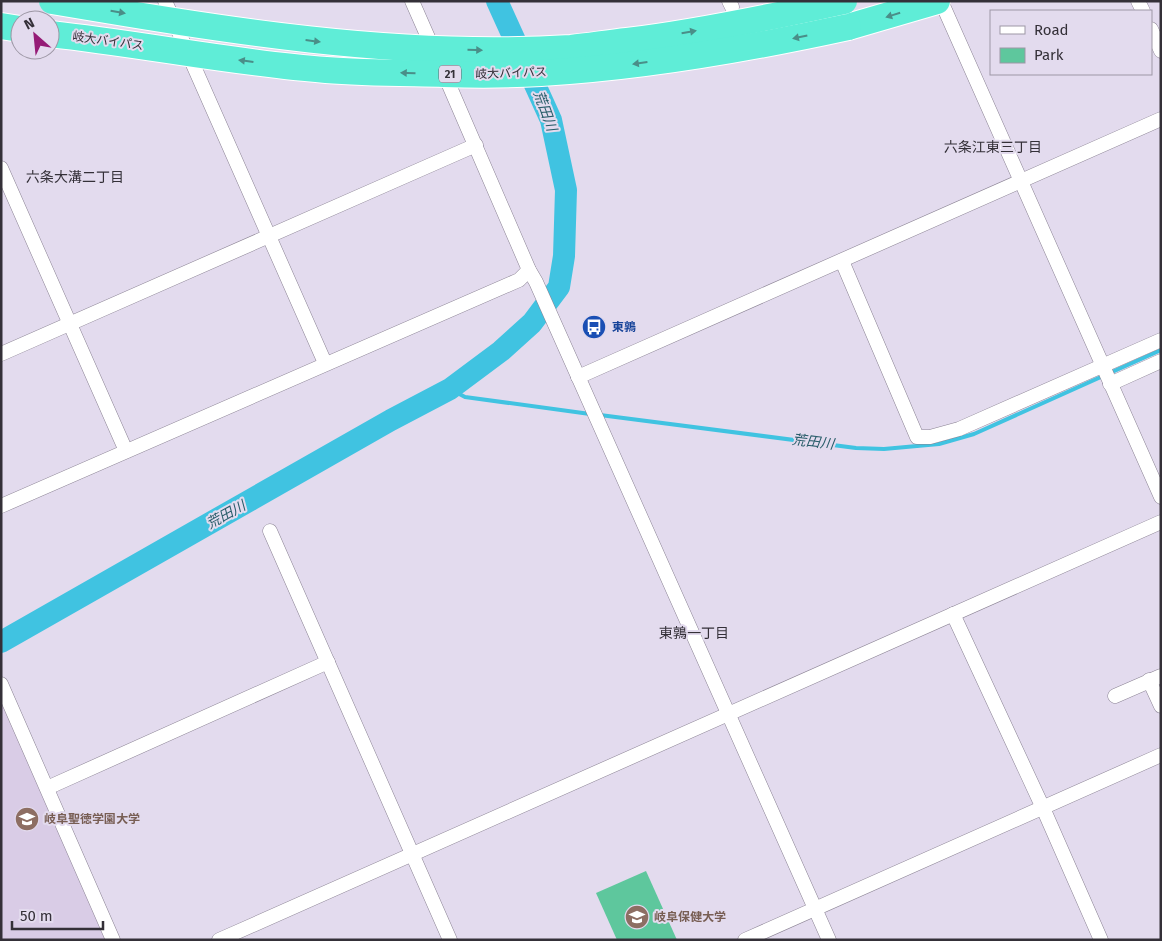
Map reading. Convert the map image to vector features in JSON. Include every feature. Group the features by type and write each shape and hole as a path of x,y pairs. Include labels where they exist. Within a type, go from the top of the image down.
{"highway":[{"name":"岐大バイパス","path":"52,1 221,29 328,42 410,49 483,50 572,48 679,34 844,1"},
{"name":"岐大バイパス","path":"60,35 107,40 217,58 327,70 484,75 540,73 635,64 771,43 848,27 937,1"}],"street":[{"path":"165,1 325,363"},
{"path":"412,1 829,940"},
{"path":"941,1 1161,497"},
{"path":"1152,31 1161,51"},
{"path":"578,377 1161,119"},
{"path":"1,354 476,145"},
{"path":"1,168 126,451"},
{"path":"842,261 916,437 930,437 959,429 1106,374 1161,361"},
{"path":"1,506 325,363 519,280 533,276"},
{"path":"1106,374 1161,340"},
{"path":"219,940 1161,522"},
{"path":"270,531 450,940"},
{"path":"953,614 1043,808 1101,940"},
{"path":"47,788 328,662"},
{"path":"1114,696 1155,678 1161,706"},
{"path":"1,684 113,940"},
{"path":"744,940 1161,755"}],"shaded area":[{"name":"岐阜聖徳学園大学","path":"1,698 106,940 1,940"}],"green space":[{"name":"岐阜保健大学","path":"646,871 677,940 617,940 596,893"}],"waterway":[{"name":"荒田川","path":"1,642 391,420 450,389 501,351 532,323 559,287 564,256 566,190 551,120 497,1"},
{"name":"荒田川","path":"600,415 856,448 884,449 939,444 974,434 1161,350"},
{"name":"荒田川","path":"450,389 465,397 590,414"}],"place":[{"name":"東鶉","path":"594,327"},
{"name":"岐阜聖徳学園大学","path":"27,819"},
{"name":"岐阜保健大学","path":"637,917"}],"district":[{"name":"六条江東三丁目","path":"993,147"},
{"name":"六条大溝二丁目","path":"75,177"},
{"name":"東鶉一丁目","path":"694,633"}]}
